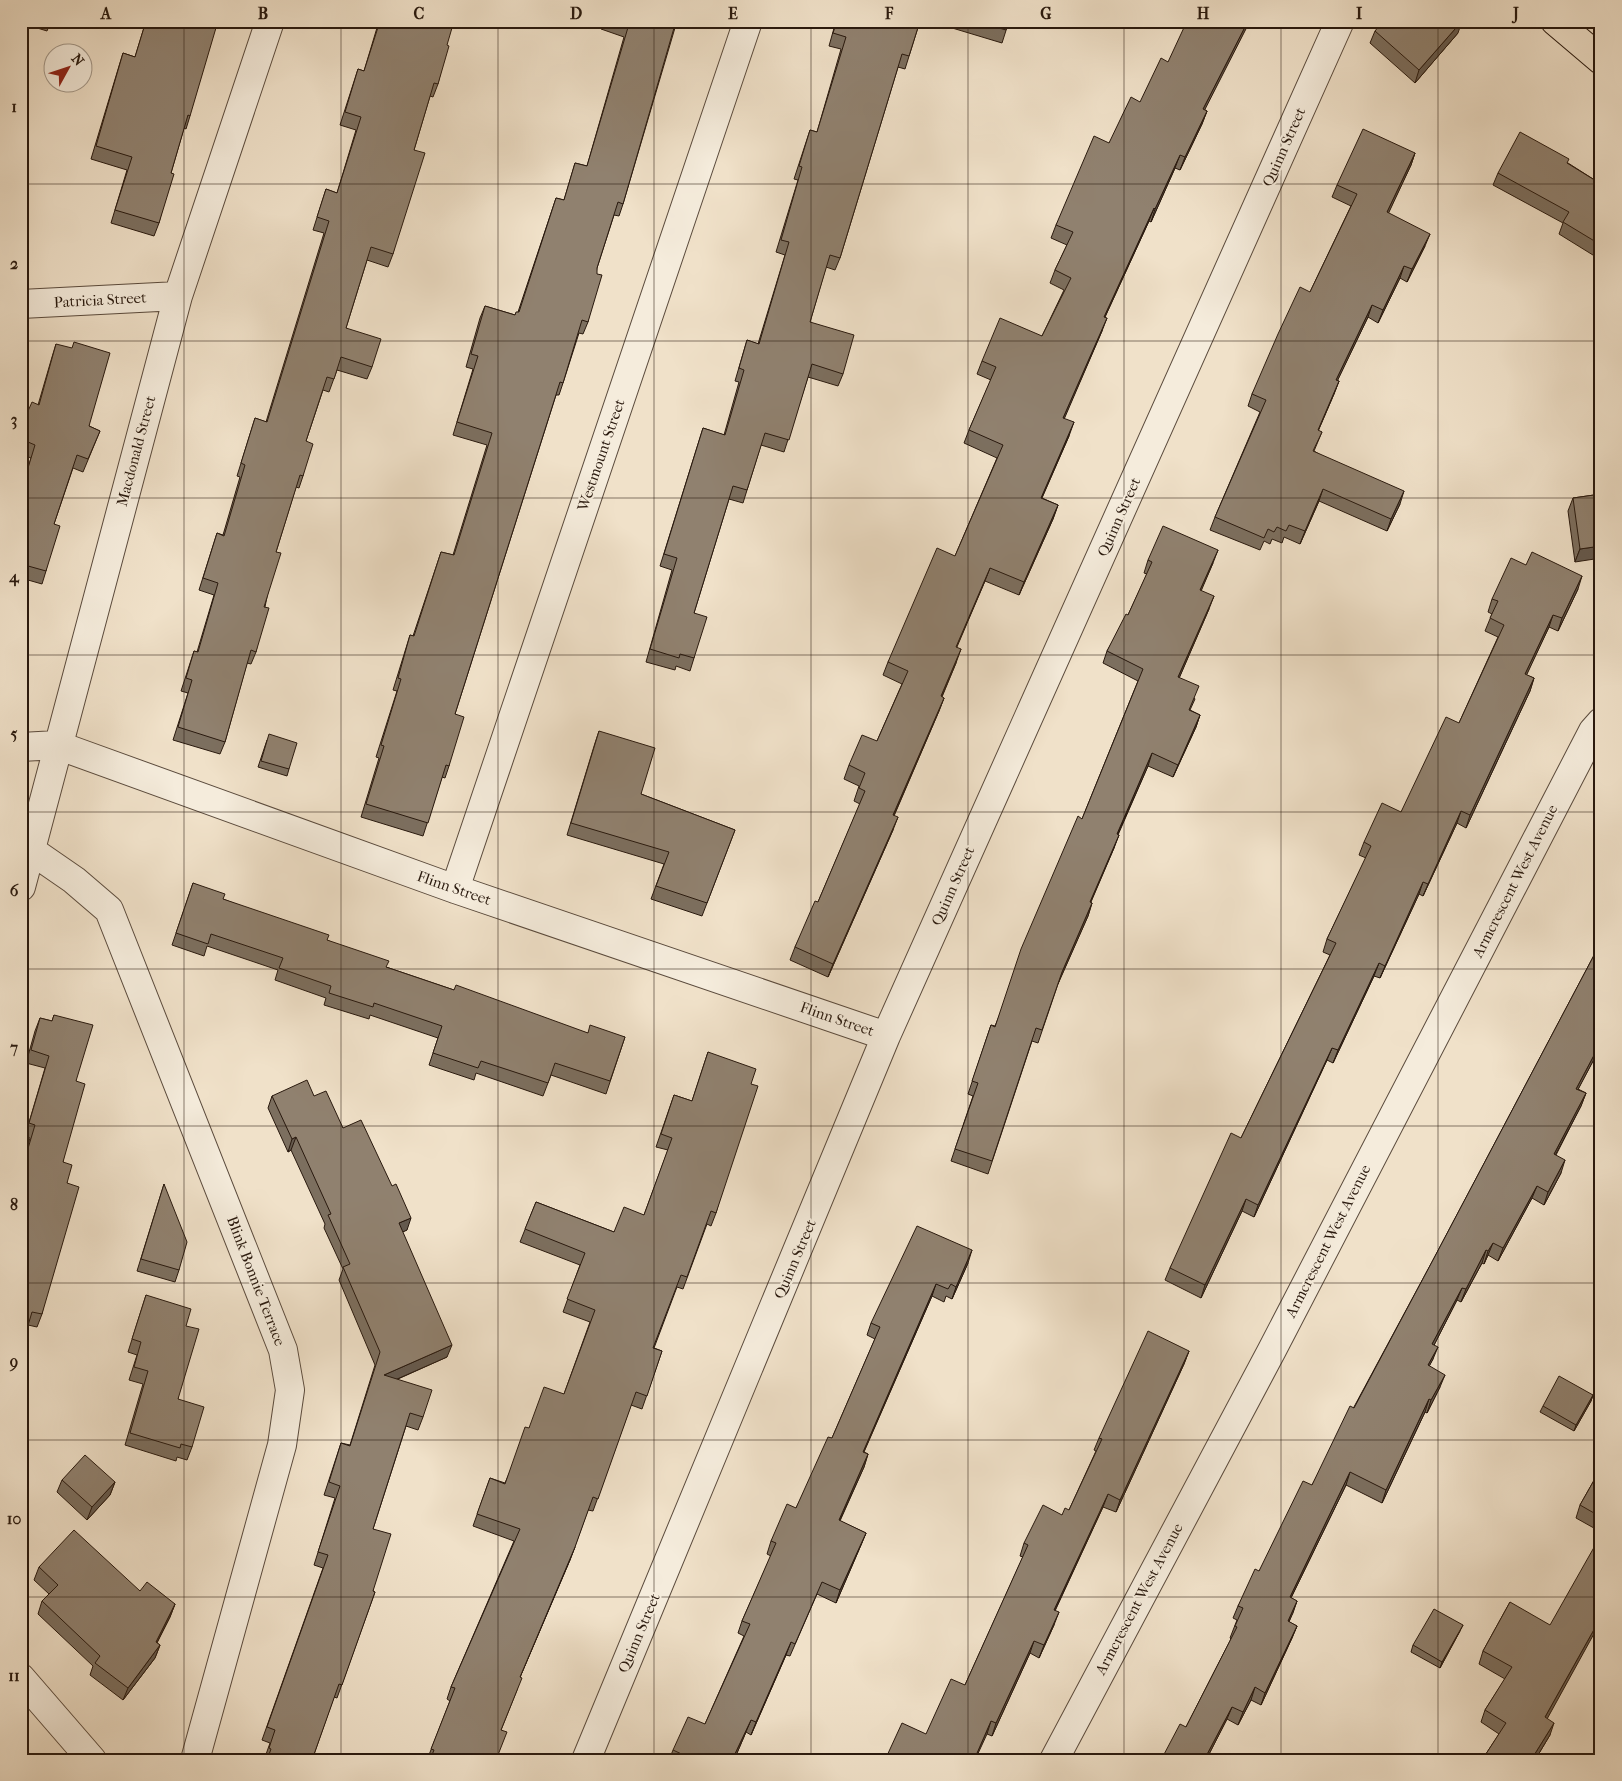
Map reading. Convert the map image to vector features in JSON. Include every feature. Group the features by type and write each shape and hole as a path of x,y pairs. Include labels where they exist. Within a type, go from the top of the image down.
{"main road":[{"path":"1555,21 1601,60"}],"street":[{"name":"Macdonald Street","path":"21,886 32,851 57,745 178,296 270,21"},
{"name":"Westmount Street","path":"455,889 748,21"},
{"name":"Quinn Street","path":"586,1760 886,1036 1340,21"},
{"name":"Patricia Street","path":"21,304 178,296"},
{"name":"Armcrescent West Avenue","path":"1054,1760 1276,1341 1593,731 1601,722"},
{"name":"Flinn Street","path":"21,747 57,745 455,889 886,1036"},
{"name":"Blink Bonnie Terrace","path":"32,851 74,880 109,910 283,1350 288,1374 290,1390 282,1445 195,1760"},
{"path":"21,1678 92,1760"}],"building":[{"path":"146,21 218,21 171,173 174,174 159,223 115,210 132,157 96,146 123,53 135,57"},
{"path":"380,21 454,21 438,84 434,83 414,150 425,153 393,254 371,247 346,328 381,339 372,367 341,357 334,379 327,377 306,441 313,444 303,476 300,475 276,552 281,553 264,607 269,608 256,652 251,650 225,742 178,727 192,680 186,678 194,651 198,652 218,583 203,578 217,533 224,536 245,465 241,463 255,418 267,422 329,221 317,217 326,189 337,193 361,117 345,112 358,69 364,71"},
{"path":"620,21 676,21 623,204 618,202 597,268 597,274 602,275 588,322 582,320 563,383 560,382 455,714 464,717 449,766 446,765 428,823 366,804 384,746 381,745 401,679 398,678 410,635 414,636 441,552 454,555 492,433 457,422 478,356 471,354 485,306 515,315 516,312 519,312 556,198 564,200 575,163 587,166 629,24"},
{"path":"837,21 920,21 909,56 902,54 840,258 830,255 810,322 854,335 843,374 812,364 789,440 765,433 747,490 733,486 694,613 707,617 694,658 680,654 679,658 650,649 677,558 664,554 703,428 725,435 744,370 739,368 747,340 759,344 789,242 781,240 802,167 799,166 810,130 817,132 846,37 833,33"},
{"path":"975,21 1009,21 1006,30"},
{"path":"1187,21 1248,21 1203,109 1207,111 1185,157 1180,155 1154,208 1104,317 1107,318 1063,418 1074,422 1041,498 1058,505 1024,582 990,568 956,647 961,649 941,696 944,698 893,815 898,817 833,964 795,947 815,901 818,902 865,791 859,788 865,773 849,765 862,735 877,741 908,671 888,662 937,548 955,556 1003,445 969,430 996,367 982,361 1000,318 1042,336 1071,278 1055,270 1073,232 1056,225 1094,136 1109,143 1131,97 1140,102 1161,58 1168,62"},
{"path":"1383,21 1462,21 1419,70 1375,31"},
{"path":"1363,129 1415,153 1387,212 1430,234 1412,269 1404,266 1383,310 1372,305 1336,380 1339,381 1318,430 1322,432 1313,451 1404,491 1391,519 1323,489 1305,531 1289,525 1286,531 1277,527 1274,532 1268,529 1264,538 1215,517 1266,400 1252,394 1278,334 1300,287 1310,292 1357,194 1337,185"},
{"path":"1520,132 1569,159 1567,163 1601,184 1601,245 1563,222 1569,212 1498,173"},
{"path":"74,342 110,353 89,426 100,431 88,459 77,455 54,524 60,526 46,571 21,564 21,491 35,445 21,439 21,427 32,402 39,405 56,344 72,348"},
{"path":"1601,494 1601,546 1580,549 1573,498"},
{"path":"1163,526 1218,550 1200,590 1214,596 1178,677 1199,686 1189,710 1200,715 1178,765 1152,753 1117,834 1119,835 1090,902 1092,903 1062,972 1042,1030 1036,1028 992,1161 955,1149 978,1083 972,1081 991,1025 995,1027 1021,949 1078,816 1082,819 1143,669 1107,651 1126,614 1128,615 1152,562 1148,560"},
{"path":"1532,552 1582,576 1562,618 1553,615 1525,674 1534,678 1470,815 1461,811 1428,884 1423,882 1385,966 1379,963 1338,1050 1332,1048 1258,1205 1246,1199 1205,1285 1170,1268 1231,1133 1241,1138 1336,943 1327,939 1371,846 1364,842 1382,803 1401,812 1446,717 1459,723 1504,625 1490,618 1498,601 1492,599 1511,558 1526,565"},
{"path":"21,623 28,625 21,645"},
{"path":"599,731 655,748 641,794 735,830 707,903 656,886 669,852 571,823"},
{"path":"269,734 297,743 289,769 261,761"},
{"path":"193,883 225,894 223,899 329,935 327,940 389,961 386,967 454,990 456,985 588,1033 590,1025 625,1037 610,1081 555,1063 548,1083 481,1061 478,1068 433,1053 442,1026 374,1003 373,1007 329,993 331,986 279,968 283,958 211,934 208,944 176,933"},
{"path":"1601,942 1601,1042 1576,1089 1586,1093 1554,1154 1565,1160 1548,1192 1537,1186 1503,1248 1493,1243 1488,1251 1486,1250 1466,1289 1462,1288 1432,1344 1438,1347 1428,1365 1445,1375 1431,1400 1429,1399 1386,1490 1350,1472 1290,1597 1297,1601 1288,1621 1297,1626 1265,1693 1255,1687 1243,1712 1232,1707 1204,1760 1161,1760 1180,1724 1186,1727 1237,1627 1235,1626 1243,1608 1238,1606 1255,1569 1259,1571 1303,1481 1312,1485 1350,1406 1354,1408"},
{"path":"54,1015 93,1025 76,1081 85,1084 63,1162 72,1165 67,1183 79,1187 42,1314 32,1312 21,1349 21,1220 24,1209 21,1208 21,1172 35,1125 29,1123 49,1056 31,1050 40,1018 52,1021"},
{"path":"708,1052 756,1069 751,1084 758,1086 716,1213 711,1211 687,1277 681,1275 653,1348 662,1351 647,1396 636,1392 598,1499 593,1497 575,1547 520,1677 522,1678 501,1730 507,1732 496,1760 430,1760 434,1750 431,1749 455,1688 451,1687 520,1529 477,1514 490,1478 505,1484 525,1427 529,1428 544,1387 564,1394 595,1310 567,1299 585,1253 525,1229 536,1202 614,1232 624,1207 644,1215 672,1138 661,1134 674,1095 692,1101"},
{"path":"307,1080 314,1096 326,1091 343,1128 361,1120 392,1186 396,1184 411,1218 399,1223 452,1345 384,1375 432,1390 423,1417 410,1413 373,1529 391,1534 373,1591 375,1592 342,1685 339,1684 312,1760 267,1760 275,1730 267,1727 328,1555 318,1552 340,1486 329,1482 341,1443 350,1446 380,1352 343,1267 350,1264 328,1215 331,1214 296,1137 292,1139 272,1096"},
{"path":"164,1184 187,1242 179,1270 141,1259"},
{"path":"917,1226 972,1250 956,1287 951,1284 948,1289 936,1284 863,1452 868,1454 839,1520 866,1533 840,1590 822,1582 795,1644 791,1642 756,1722 751,1720 732,1760 686,1760 688,1757 673,1750 688,1717 705,1724 750,1624 742,1621 776,1543 771,1541 787,1504 796,1508 828,1437 832,1438 880,1327 871,1323"},
{"path":"146,1295 191,1309 186,1326 199,1329 178,1399 204,1407 192,1447 181,1444 180,1448 130,1433 148,1371 134,1367 141,1342 132,1339"},
{"path":"1148,1331 1189,1351 1120,1500 1108,1494 1054,1610 1059,1612 1044,1645 1034,1641 996,1723 991,1721 974,1760 885,1760 902,1723 926,1734 951,1679 965,1685 1028,1545 1024,1543 1043,1505 1062,1515 1065,1508 1069,1510 1102,1439 1099,1438"},
{"path":"1559,1376 1593,1395 1576,1425 1543,1406"},
{"path":"85,1455 115,1482 92,1507 62,1480"},
{"path":"1601,1468 1601,1517 1580,1505"},
{"path":"74,1530 140,1591 147,1582 175,1604 156,1642 160,1645 128,1688 95,1663 100,1656 42,1601 58,1585 39,1567"},
{"path":"1601,1535 1601,1617 1545,1717 1554,1723 1531,1760 1482,1760 1506,1723 1485,1710 1512,1667 1483,1651 1510,1602 1550,1625"},
{"path":"1434,1609 1463,1625 1442,1662 1413,1645"}]}
